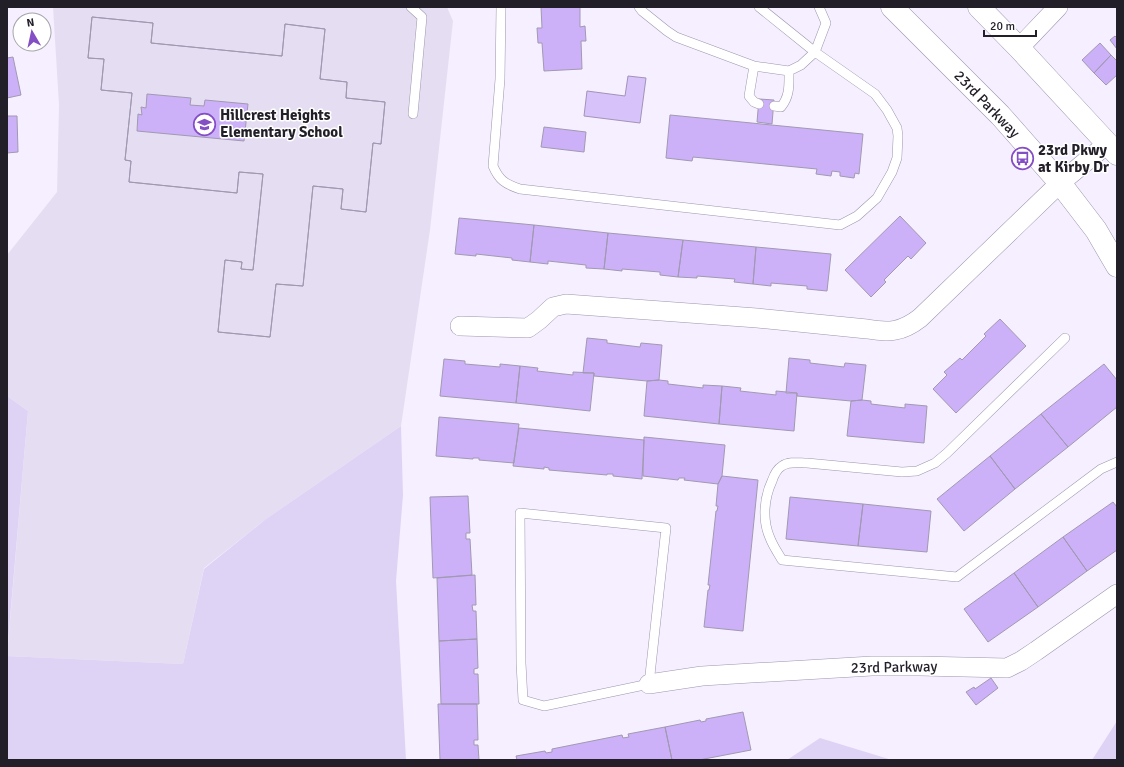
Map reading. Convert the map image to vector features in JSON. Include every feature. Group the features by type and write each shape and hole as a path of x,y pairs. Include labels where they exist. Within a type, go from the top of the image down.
{"street":[{"name":"23rd Parkway","path":"892,7 1000,115 1060,183 1096,230 1117,266"},
{"path":"460,326 528,328 539,320 552,307 566,304 757,318 867,329 882,332 899,330 910,326 1060,183 1112,149 979,7"},
{"path":"1019,48 1058,7"},
{"name":"23rd Parkway","path":"649,684 702,676 872,666 1006,668 1021,661 1117,594"}],"lane":[{"path":"411,7 422,17 413,114"},
{"path":"501,7 500,79 493,166 497,175 507,184 520,189 840,225 857,216 877,198 892,172 897,158 897,128 887,110 875,94 815,52 759,7"},
{"path":"639,7 667,32 676,37 754,66 789,71 801,65 815,52 826,23 819,7"},
{"path":"754,66 749,96 754,102 759,104"},
{"path":"774,106 781,106 788,95 789,71"},
{"path":"1065,338 947,453 928,467 917,472 902,472 807,463 791,463 783,465 776,471 769,486 765,501 765,519 769,538 782,560 957,577 1101,469 1117,462"},
{"path":"520,513 666,528 649,684 544,706 523,700 521,663 520,513"}],"shaded area":[{"path":"53,7 447,7 453,21 430,230 401,426 266,519 204,568 183,664 7,656 28,411 7,396 7,255 57,192 59,105"},
{"path":"628,76 646,78 640,123 584,116 587,91 625,96"},
{"path":"7,396 28,411 7,653"},
{"path":"401,426 403,495 396,581 406,760 7,760 7,656 183,664 204,569 266,519"},
{"path":"1117,721 1117,760 1092,760"},
{"path":"820,738 892,760 787,760"}],"building":[{"path":"541,7 580,7 580,27 585,26 586,41 581,41 582,69 544,71 542,43 538,43 537,28 542,28"},
{"path":"92,17 153,23 151,43 282,56 285,24 325,29 320,79 347,82 346,98 385,102 381,144 373,143 366,212 341,209 343,189 313,186 303,286 276,284 270,337 218,332 225,260 242,262 241,269 253,270 263,174 239,172 237,193 129,182 131,161 125,160 132,93 101,90 104,59 88,58","holes":["147,94 191,98 190,105 204,106 205,100 248,104 244,141 137,131 138,114 142,115 141,107 146,108"]},
{"path":"92,17 153,23 151,43 282,56 285,24 325,29 320,79 347,82 346,98 385,102 381,144 373,143 366,212 341,209 343,189 313,186 303,286 276,284 270,337 218,332 225,260 242,262 241,269 253,270 263,174 239,172 237,193 129,182 131,161 125,160 132,93 101,90 104,59 88,58"},
{"path":"1115,36 1117,38 1117,49 1110,40"},
{"path":"1100,43 1111,55 1094,73 1082,60"},
{"path":"1111,55 1117,61 1117,75 1106,85 1094,73"},
{"path":"13,57 21,95 7,98 7,58"},
{"path":"759,99 774,100 772,124 757,122"},
{"path":"670,115 863,134 859,174 855,173 854,178 840,176 840,172 832,171 831,176 816,174 817,169 693,157 692,161 666,158"},
{"path":"7,116 17,116 18,152 7,153"},
{"path":"544,127 586,132 584,152 541,147"},
{"path":"900,216 926,243 911,259 908,256 884,280 886,282 871,297 845,270"},
{"path":"459,218 534,225 530,262 512,260 512,258 476,254 476,256 455,254"},
{"path":"534,225 608,233 604,269 586,268 586,265 548,261 548,264 530,262"},
{"path":"608,233 683,240 678,277 660,275 660,272 604,269"},
{"path":"683,240 756,247 753,284 734,282 735,279 697,276 697,278 678,277"},
{"path":"756,247 831,254 827,291 807,289 807,286 771,283 771,286 753,284"},
{"path":"1000,319 1026,346 956,413 933,389 947,375 944,372 960,358 962,360 986,336 984,334"},
{"path":"587,338 607,340 607,343 640,347 641,343 662,345 659,380 647,381 594,376 594,373 583,373"},
{"path":"789,358 810,360 810,363 844,367 845,363 866,365 862,400 851,401 797,396 797,393 786,393"},
{"path":"444,359 465,361 465,364 500,367 500,364 520,366 516,403 440,396"},
{"path":"1104,364 1117,380 1117,407 1068,447 1041,414"},
{"path":"520,366 538,368 537,371 573,375 573,372 594,373 590,411 516,403"},
{"path":"647,381 668,381 668,384 703,388 703,385 722,386 719,424 644,416"},
{"path":"722,386 741,388 740,391 776,395 776,391 797,393 794,431 719,424"},
{"path":"851,401 871,401 871,404 905,408 905,404 927,406 924,443 847,436"},
{"path":"1041,414 1068,447 1015,489 990,456"},
{"path":"439,417 519,424 514,463 479,460 479,458 473,459 436,456"},
{"path":"519,428 644,440 642,479 613,476 613,474 607,475 549,470 549,468 544,467 544,469 513,466"},
{"path":"644,437 725,445 722,476 718,484 684,480 685,478 679,478 678,480 643,476"},
{"path":"990,456 1015,489 964,531 937,499"},
{"path":"722,476 758,480 743,631 704,627 708,590 710,585 708,585 716,511 718,506 716,506 718,484"},
{"path":"468,496 470,533 466,533 466,539 470,539 472,575 433,578 430,497"},
{"path":"790,497 863,504 858,546 786,539"},
{"path":"1113,502 1117,507 1117,550 1087,571 1063,537"},
{"path":"863,504 931,511 927,552 858,546"},
{"path":"1063,537 1087,571 1038,607 1014,573"},
{"path":"1014,573 1038,607 988,642 964,609"},
{"path":"475,575 476,605 472,605 473,611 476,611 477,639 439,641 437,578"},
{"path":"477,639 478,668 474,669 474,674 478,674 479,704 441,704 439,641"},
{"path":"991,678 998,688 976,705 966,692 974,687 975,689"},
{"path":"438,704 477,704 478,740 474,740 474,745 478,745 479,760 440,760"},
{"path":"743,712 751,750 699,760 672,760 665,727 700,720 701,722 706,721 706,719"},
{"path":"665,727 672,760 517,760 516,756 545,751 546,753 552,752 552,749 622,735 623,738 629,737 628,734"}],"place":[{"name":"Hillcrest Heights Elementary School","path":"205,124"},
{"name":"23rd Pkwy at Kirby Dr","path":"1022,159"}]}
